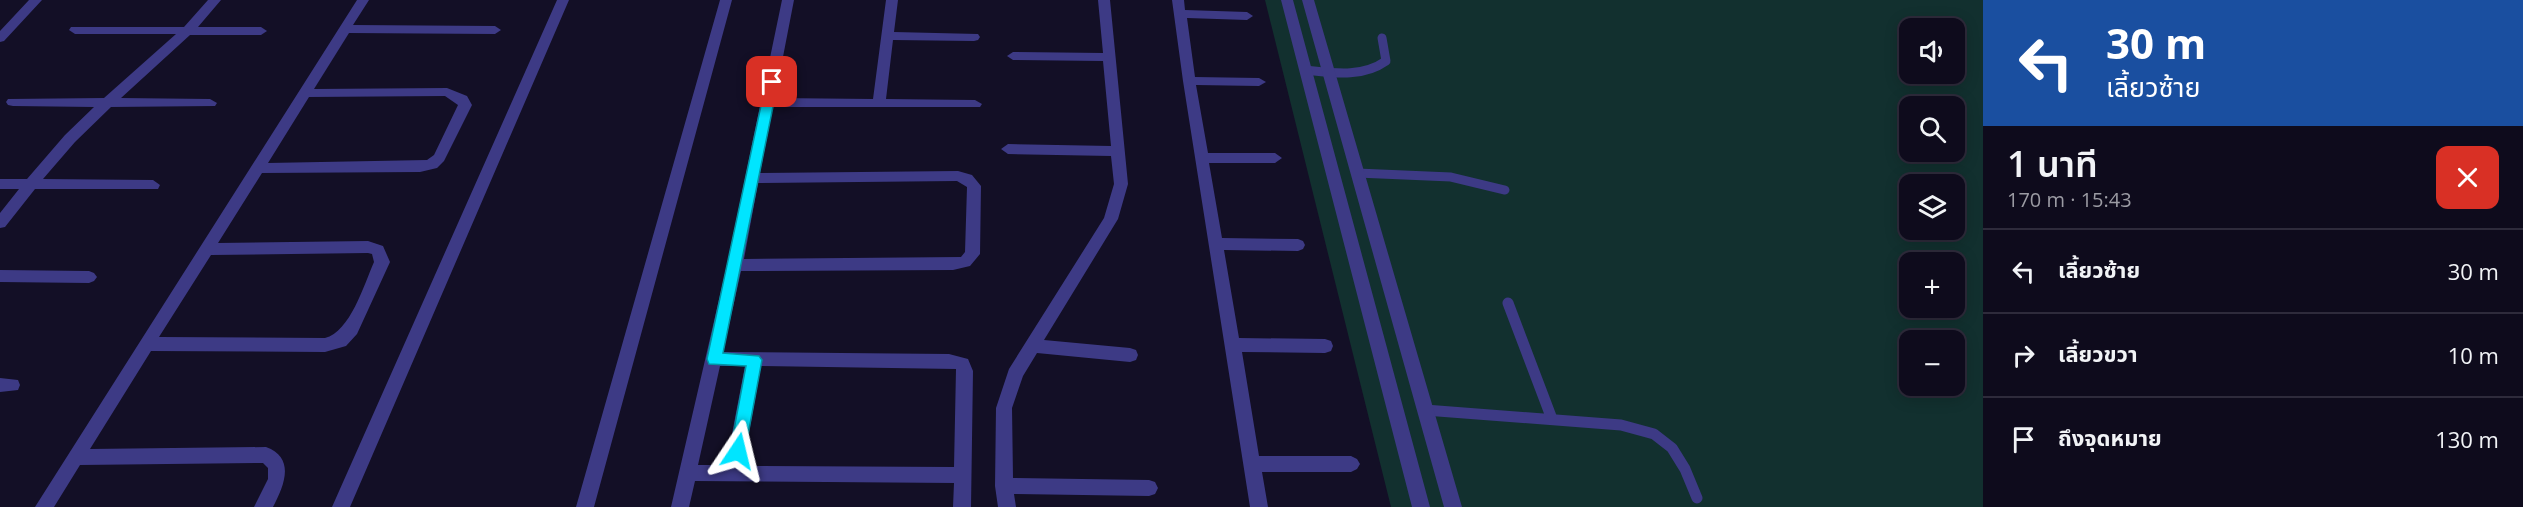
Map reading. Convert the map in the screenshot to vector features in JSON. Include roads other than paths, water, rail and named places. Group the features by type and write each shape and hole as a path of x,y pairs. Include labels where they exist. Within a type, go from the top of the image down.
{"street":[{"path":"0,38 36,0"},
{"path":"0,223 69,140 188,31 215,0"},
{"path":"44,507 363,0"},
{"path":"341,507 563,0"},
{"path":"585,507 726,0"},
{"path":"680,507 735,265 789,0"},
{"path":"879,103 892,0"},
{"path":"1006,507 1004,408 1015,374 1111,219 1121,184 1104,0"},
{"path":"1287,0 1421,507"},
{"path":"1308,0 1453,507"},
{"path":"1247,16 1180,7 1202,158 1259,507"},
{"path":"345,29 495,30"},
{"path":"75,30 261,32"},
{"path":"887,36 974,38"},
{"path":"1013,56 1111,57"},
{"path":"1190,81 1259,82"},
{"path":"258,168 432,164 439,158 465,105 462,99 447,92 305,93"},
{"path":"12,102 210,103"},
{"path":"767,102 975,104"},
{"path":"1008,149 1118,151"},
{"path":"1202,158 1275,158"},
{"path":"735,265 953,264 965,261 972,254 974,186 967,179 958,176 753,178"},
{"path":"0,184 153,185"},
{"path":"1216,244 1298,245"},
{"path":"146,344 325,345 340,341 351,329 382,262 378,250 368,247 207,249"},
{"path":"0,276 89,276"},
{"path":"1376,336 1404,336"},
{"path":"1033,345 1130,355"},
{"path":"1232,345 1324,346"},
{"path":"714,359 949,361 962,364 965,371 962,507"},
{"path":"733,474 754,360"},
{"path":"75,457 266,455 274,459 279,467 277,478 263,507"},
{"path":"1252,464 1351,464"},
{"path":"688,473 963,475"},
{"path":"1004,486 1149,488"}],"lane":[{"path":"1305,70 1368,72 1379,68 1386,61 1382,38"},
{"path":"1357,173 1462,177 1504,190"},
{"path":"1508,303 1552,419"},
{"path":"1425,410 1621,425 1654,434 1672,448 1685,469 1697,498"}]}
